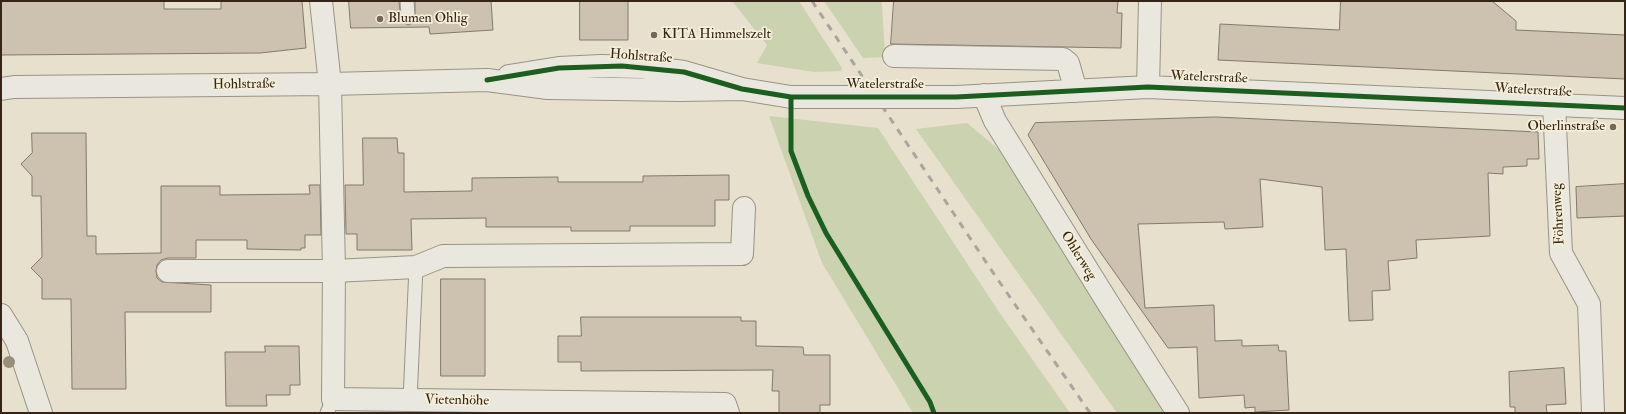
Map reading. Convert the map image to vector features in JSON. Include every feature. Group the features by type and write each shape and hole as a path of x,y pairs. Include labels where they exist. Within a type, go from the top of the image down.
{"street":[{"name":"Vietenhöhe","path":"321,1 330,84 334,271 330,406 410,400 725,404 728,413"},
{"path":"1148,87 1150,1"},
{"name":"Watelerstraße","path":"894,56 1063,59 1068,63 1076,91"},
{"name":"Hohlstraße","path":"1,89 14,87 330,84 486,80 548,88 680,90 742,89 791,97"},
{"name":"Watelerstraße","path":"791,97 956,97 1148,87 1625,108"},
{"name":"Ohlerweg","path":"984,95 1000,128 1178,413"},
{"name":"Föhrenweg","path":"1554,104 1561,253 1589,304 1593,413"},
{"path":"168,271 334,271 416,267 443,256 742,254 744,208"},
{"path":"1,314 16,341 41,413"}],"lane":[{"path":"407,1 408,17"},
{"path":"410,400 416,267"}],"green space":[{"path":"732,1 799,1 842,68 841,71 814,72 757,63 767,45"},
{"path":"824,1 881,1 885,57 863,58"},
{"path":"769,116 878,128 999,312 1070,413 913,413 822,263"},
{"path":"967,123 1008,157 1170,413 1117,413 916,129"}],"building":[{"path":"1,1 164,1 164,9 221,9 221,1 302,1 306,48 260,53 1,55"},
{"path":"349,1 399,1 401,21 408,25 413,23 415,20 415,1 491,1 493,30 430,34 429,27 351,28"},
{"path":"580,1 628,1 628,40 580,40"},
{"path":"894,1 1118,1 1117,13 1122,13 1121,48 891,44"},
{"path":"1341,1 1492,1 1516,21 1516,30 1625,35 1625,79 1218,60 1220,24 1339,30"},
{"path":"1216,117 1538,132 1539,159 1527,159 1527,166 1503,167 1503,174 1488,173 1490,236 1416,240 1417,258 1388,261 1390,290 1372,291 1373,320 1349,321 1346,249 1325,250 1322,187 1260,179 1263,227 1225,229 1224,222 1138,224 1145,308 1214,305 1215,341 1242,340 1242,346 1278,345 1279,351 1286,351 1289,410 1255,412 1255,407 1245,408 1244,395 1199,398 1197,347 1168,348 1091,239 1028,135 1035,123"},
{"path":"32,133 86,133 87,236 96,236 96,254 161,253 161,186 220,186 220,195 310,194 309,185 320,185 321,235 305,235 305,248 301,248 301,250 247,249 247,240 196,240 196,258 168,258 161,260 157,265 156,271 157,278 162,282 211,285 211,312 125,312 126,389 72,389 71,299 42,299 42,279 31,268 42,257 41,196 32,196 32,176 21,164 32,153"},
{"path":"363,138 397,138 398,153 404,153 404,192 472,191 472,178 558,177 558,182 643,182 643,176 729,175 729,200 715,200 715,226 630,226 630,231 571,231 571,227 486,227 486,218 411,219 412,250 357,250 357,234 346,234 345,185 363,185"},
{"path":"1625,184 1625,216 1577,218 1576,187"},
{"path":"441,279 485,279 485,376 441,376"},
{"path":"581,317 741,317 741,321 756,321 756,346 803,347 804,355 830,355 830,405 820,405 820,413 779,413 779,391 772,391 773,370 581,371 581,362 558,362 558,336 581,336"},
{"path":"265,346 299,346 300,385 290,385 290,395 266,395 267,406 226,406 225,352 265,352"},
{"path":"1564,368 1566,404 1546,405 1547,413 1515,413 1515,407 1510,407 1509,372"}],"railway":[{"path":"812,1 994,274 1090,413"}],"cycle path":[{"path":"487,80 559,68 622,66 684,72 742,89 791,97 956,97 1148,87 1625,108"},
{"path":"791,97 791,151 808,196 826,233 930,402 934,413"}],"place":[{"name":"Blumen Ohlig","path":"380,19"},
{"name":"KITA Himmelszelt","path":"654,35"},
{"name":"Oberlinstraße","path":"1613,127"}]}
